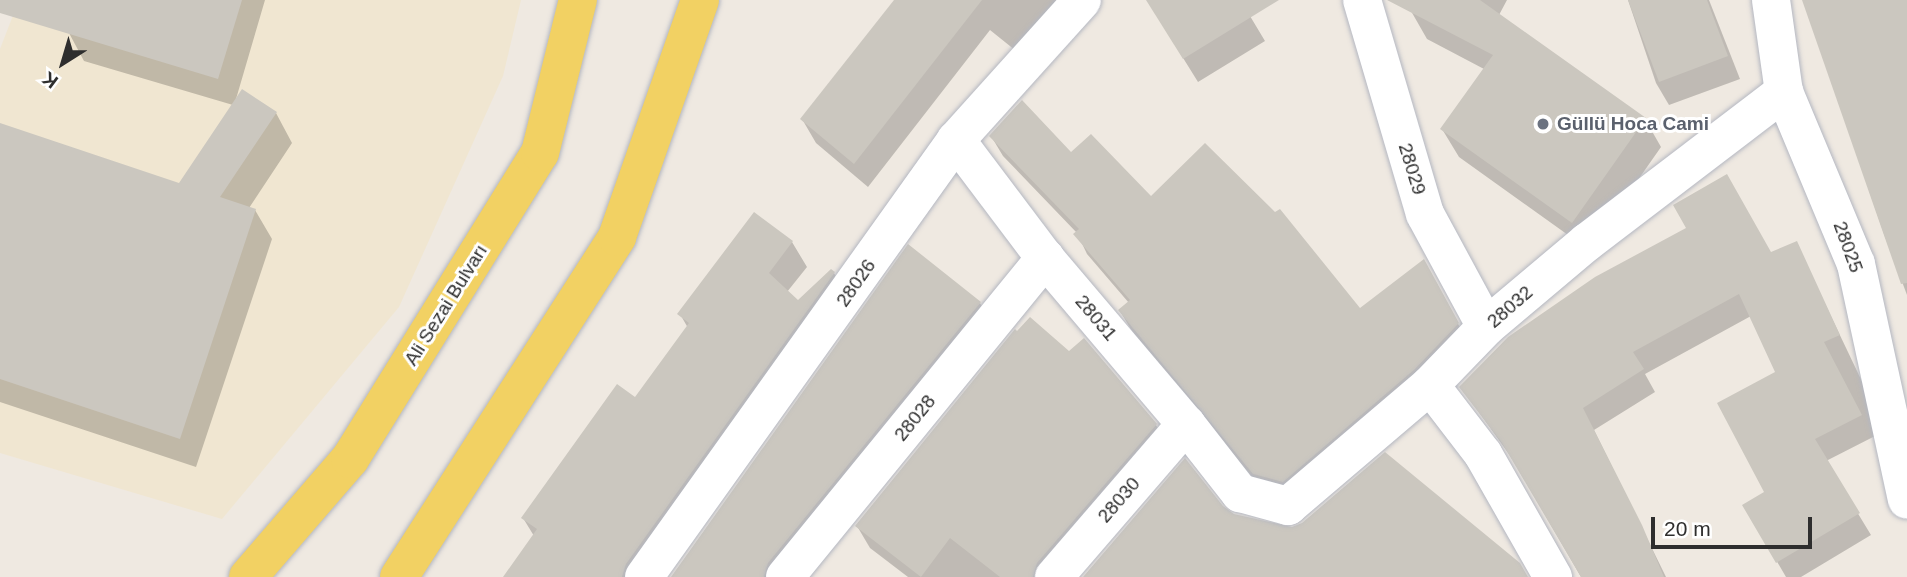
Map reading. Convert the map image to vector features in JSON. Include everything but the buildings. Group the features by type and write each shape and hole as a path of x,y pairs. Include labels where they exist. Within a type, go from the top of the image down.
{"main road":[{"name":"Ali Sezai Bulvarı","path":"248,577 350,458 540,153 578,0"},
{"path":"399,577 617,237 700,0"}],"street":[{"name":"28026","path":"644,577 956,140 1082,0"},
{"name":"28029","path":"1362,0 1425,214 1486,327"},
{"name":"28025","path":"1771,0 1784,92 1856,264 1907,500"},
{"name":"28032","path":"1240,493 1287,506 1430,384 1486,327 1587,242 1784,92"},
{"name":"28031","path":"956,140 1045,258 1186,424 1240,493"},
{"name":"28028","path":"785,577 1045,258"},
{"path":"1430,384 1483,454 1553,577"},
{"name":"28030","path":"1054,577 1186,424"}],"shaded area":[{"path":"19,0 521,0 503,76 399,307 222,519 0,453 0,49"}],"place":[{"name":"Güllü Hoca Cami","path":"1543,124"}]}
